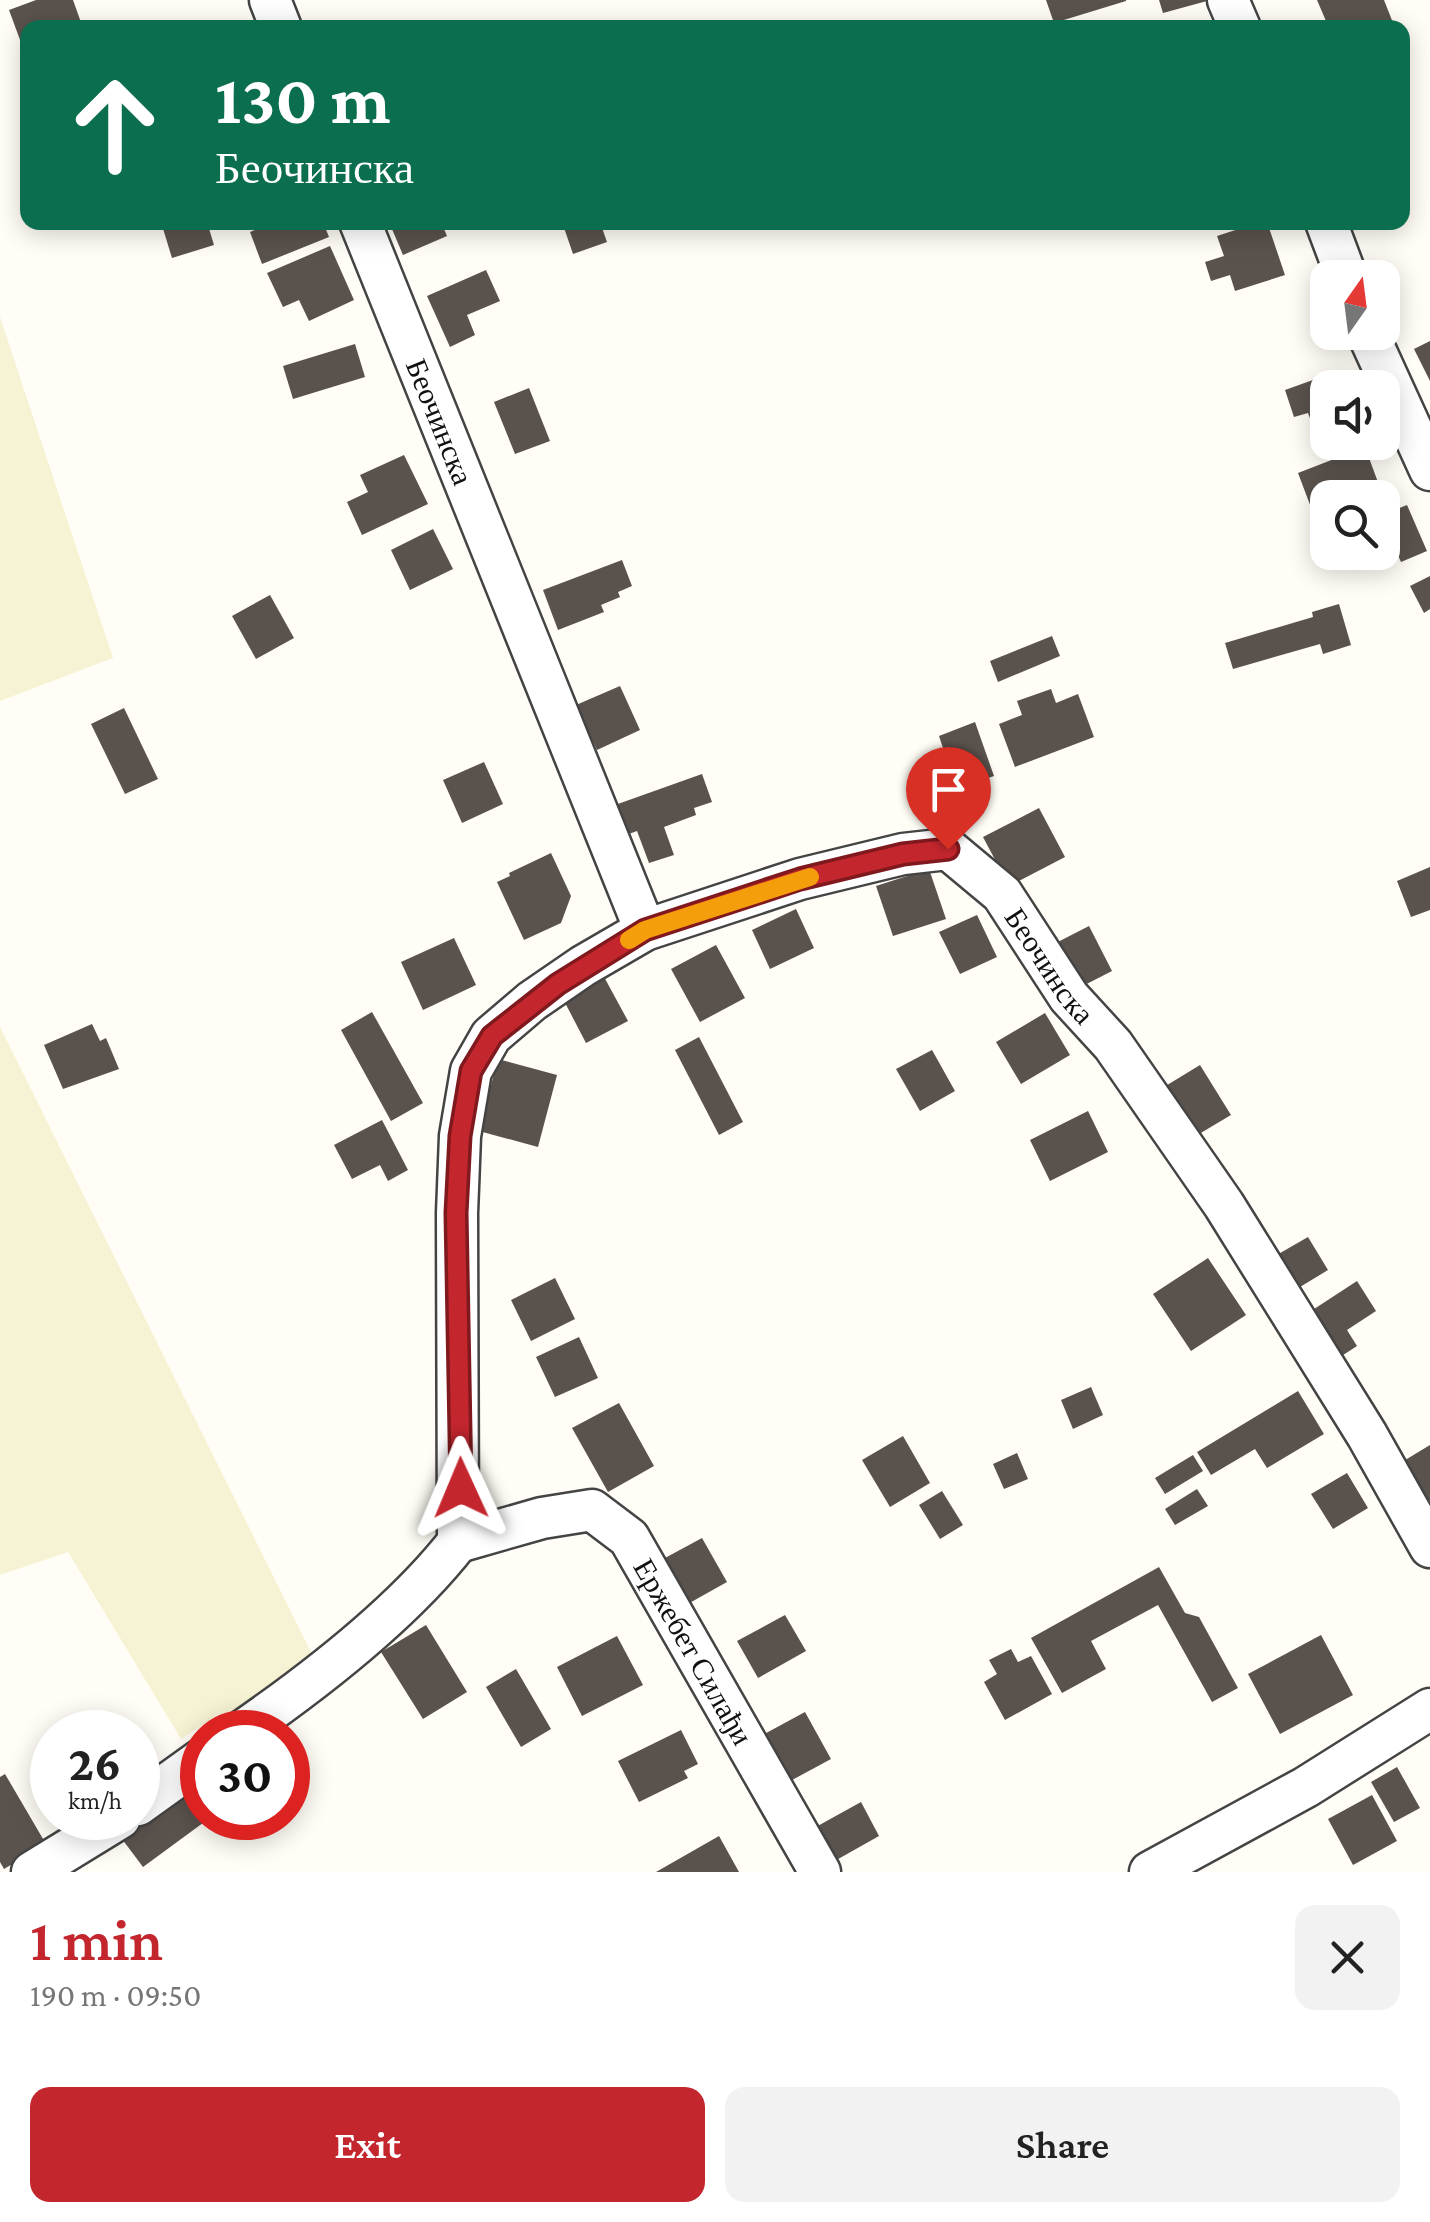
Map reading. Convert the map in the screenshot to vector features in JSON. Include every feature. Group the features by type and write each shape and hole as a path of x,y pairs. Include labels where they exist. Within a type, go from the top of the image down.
{"street":[{"name":"Беочинска","path":"363,230 645,930 800,879 903,854 948,849 1002,894 1069,998 1114,1045 1224,1205 1367,1435 1430,1547"},
{"path":"1329,230 1340,260"},
{"path":"1375,350 1430,470"},
{"path":"269,1710 362,1637 438,1568 458,1542 461,1488 456,1213 460,1136 471,1071 492,1036 532,1002 645,930"},
{"name":"Ержебет Силађи","path":"458,1542 542,1518 592,1510 629,1538 820,1872"},
{"path":"1150,1872 1306,1787 1430,1709"},
{"path":"32,1872 84,1840"}],"shaded area":[{"path":"0,317 113,658 0,701"},
{"path":"0,1027 314,1658 251,1710 180,1710 180,1737 68,1552 0,1575"}],"building":[{"path":"36,0 73,0 80,20 20,20 20,40 9,10"},
{"path":"1046,0 1126,0 1064,20 1053,20"},
{"path":"1159,0 1207,0 1207,1 1163,13"},
{"path":"1317,0 1384,0 1392,20 1326,20"},
{"path":"163,230 209,230 214,245 172,258"},
{"path":"326,230 329,237 262,264 250,232"},
{"path":"392,230 444,230 447,236 403,255"},
{"path":"565,230 603,230 607,242 573,254"},
{"path":"1235,230 1270,230 1285,275 1235,291 1230,275 1211,281 1205,262 1224,256 1217,236"},
{"path":"330,246 354,300 309,321 299,300 283,307 267,273"},
{"path":"486,270 500,301 467,315 475,335 450,347 427,296"},
{"path":"1430,341 1430,381 1414,349"},
{"path":"355,344 365,377 293,399 283,366"},
{"path":"1310,381 1310,418 1308,413 1294,417 1285,390"},
{"path":"529,388 550,441 515,454 494,402"},
{"path":"404,455 428,504 362,535 347,502 368,492 360,475"},
{"path":"1332,460 1370,460 1377,480 1310,480 1310,505 1298,473"},
{"path":"1407,505 1427,551 1401,562 1400,560 1400,508"},
{"path":"433,529 453,569 410,590 391,550"},
{"path":"622,560 632,586 618,592 620,597 601,605 604,612 558,630 543,590"},
{"path":"1430,576 1430,609 1424,613 1410,586"},
{"path":"270,595 294,638 256,659 232,616"},
{"path":"1339,604 1351,645 1323,654 1320,644 1233,669 1225,643 1313,617 1312,612"},
{"path":"1052,636 1060,656 998,682 990,661"},
{"path":"620,686 640,730 597,750 576,705"},
{"path":"1051,689 1056,703 1078,694 1094,737 1015,767 999,724 1022,715 1017,701"},
{"path":"124,708 158,779 125,794 91,724"},
{"path":"975,722 994,776 971,784 968,776 934,786 925,761 945,754 939,736"},
{"path":"484,762 503,804 462,823 443,780"},
{"path":"702,774 712,802 694,808 696,815 664,827 674,855 649,863 637,831 626,835 615,805"},
{"path":"1039,808 1065,857 1009,886 983,837"},
{"path":"551,853 571,896 561,923 524,940 497,882"},
{"path":"1430,867 1430,910 1411,917 1397,881"},
{"path":"929,869 946,919 893,936 876,886"},
{"path":"796,909 814,948 770,969 752,930"},
{"path":"977,915 997,957 960,974 939,932"},
{"path":"1089,926 1112,971 1073,991 1050,946"},
{"path":"454,938 476,985 423,1010 401,962"},
{"path":"716,945 745,998 700,1022 671,969"},
{"path":"603,975 628,1021 586,1043 562,997"},
{"path":"372,1012 423,1103 391,1121 341,1030"},
{"path":"1045,1013 1070,1055 1021,1084 996,1042"},
{"path":"92,1024 100,1041 106,1038 119,1069 63,1089 44,1045"},
{"path":"699,1037 743,1122 719,1135 675,1050"},
{"path":"932,1050 955,1091 920,1111 896,1069"},
{"path":"498,1059 557,1075 538,1147 479,1131"},
{"path":"1200,1065 1231,1115 1189,1140 1159,1090"},
{"path":"1088,1111 1108,1152 1050,1181 1030,1140"},
{"path":"382,1120 408,1170 388,1181 380,1165 352,1179 334,1145"},
{"path":"1308,1237 1328,1270 1295,1290 1275,1256"},
{"path":"1208,1258 1246,1315 1191,1351 1153,1294"},
{"path":"555,1278 575,1319 531,1341 511,1300"},
{"path":"1357,1281 1376,1311 1347,1330 1357,1346 1337,1359 1308,1313"},
{"path":"579,1337 598,1378 555,1397 536,1357"},
{"path":"1091,1387 1103,1415 1073,1429 1061,1400"},
{"path":"1298,1391 1324,1434 1267,1468 1255,1449 1211,1475 1197,1452"},
{"path":"619,1403 654,1466 608,1492 572,1428"},
{"path":"903,1436 930,1483 890,1507 862,1460"},
{"path":"1430,1445 1430,1500 1416,1508 1392,1468"},
{"path":"1017,1453 1028,1479 1004,1489 993,1464"},
{"path":"1193,1455 1203,1471 1165,1494 1155,1478"},
{"path":"1347,1473 1368,1508 1333,1529 1311,1494"},
{"path":"1197,1489 1208,1506 1175,1525 1165,1509"},
{"path":"942,1491 963,1525 940,1539 919,1505"},
{"path":"702,1538 727,1582 677,1610 652,1565"},
{"path":"1159,1567 1185,1613 1199,1617 1238,1688 1212,1702 1158,1605 1091,1641 1106,1669 1062,1693 1031,1638"},
{"path":"785,1615 806,1651 758,1678 737,1641"},
{"path":"426,1625 467,1692 423,1719 381,1652"},
{"path":"1321,1635 1353,1695 1280,1734 1248,1674"},
{"path":"617,1636 643,1685 582,1716 557,1667"},
{"path":"1011,1649 1018,1662 1031,1656 1052,1694 1005,1720 984,1682 997,1674 989,1660"},
{"path":"516,1669 551,1729 521,1747 486,1687"},
{"path":"805,1712 831,1759 781,1786 755,1739"},
{"path":"681,1730 698,1764 684,1771 688,1778 639,1802 618,1761"},
{"path":"1397,1767 1420,1808 1394,1822 1371,1782"},
{"path":"5,1774 30,1817 30,1840 44,1840 46,1844 4,1869 0,1862 0,1777"},
{"path":"180,1790 180,1840 143,1867 123,1840 160,1840 160,1805"},
{"path":"1372,1795 1397,1841 1353,1865 1328,1819"},
{"path":"861,1802 879,1836 824,1867 805,1833"},
{"path":"719,1836 739,1872 656,1872"}],"slow traffic":[{"path":"629,940 645,930 810,877"}],"route":[{"path":"461,1488 456,1213 460,1136 471,1071 492,1036 583,966 645,930 800,879 903,854 948,849"}]}
